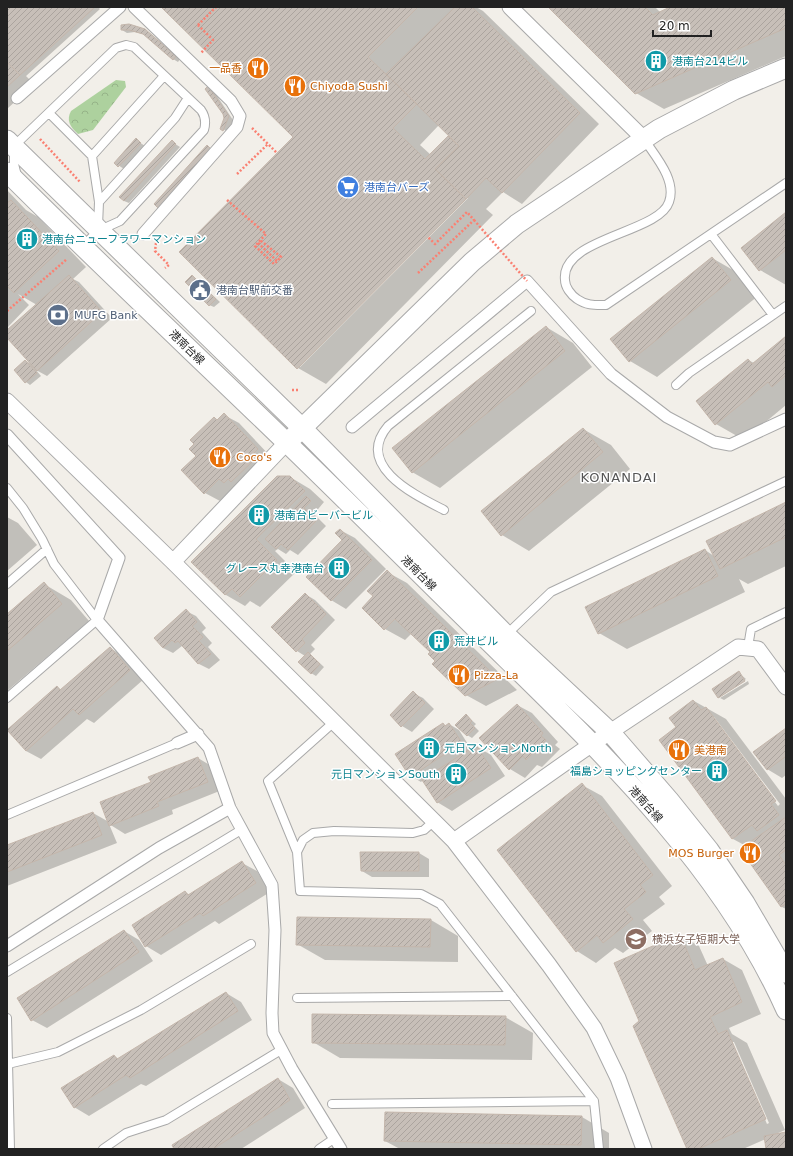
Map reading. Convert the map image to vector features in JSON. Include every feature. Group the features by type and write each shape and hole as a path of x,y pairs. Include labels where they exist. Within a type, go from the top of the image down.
{"street":[{"path":"17,98 120,7"},
{"path":"134,7 231,101 240,116 237,126 143,234"},
{"path":"510,7 644,139"},
{"path":"173,562 287,442 303,429 472,262 518,224 659,129 734,90 786,68"},
{"name":"港南台線","path":"10,143 98,231 303,429 506,636 610,733 669,800 709,850 745,903 786,973"},
{"name":"港南台線","path":"13,178 77,251 287,442 592,744 658,817 693,860 727,906 754,947 786,1010"},
{"path":"352,427 527,281 611,374 667,417 714,442 730,445 786,419"},
{"path":"7,401 173,562 454,841 549,964 594,1028 618,1078 644,1149"},
{"path":"7,435 119,558 97,620 210,748 230,808 272,885 275,930 272,1013 273,1033 281,1050 341,1149"},
{"path":"454,841 592,744 738,647 758,649 786,687"},
{"path":"177,743 198,734"},
{"path":"7,946 159,848 230,808"}],"lane":[{"path":"13,178 14,164 10,143 31,130 116,48 126,45 134,47 204,115 206,124 204,130 120,221 98,231 77,251"},
{"path":"92,156 164,76"},
{"path":"99,202 175,118 188,98"},
{"path":"49,113 92,156 99,202 98,231"},
{"path":"644,139 664,169 671,189 669,203 660,214 585,249 570,260 564,273 565,286 576,299 591,306 606,305 786,182"},
{"path":"711,234 773,315"},
{"path":"676,385 689,373 786,306"},
{"path":"444,510 407,490 390,476 380,460 378,445 381,435 388,426 531,311"},
{"path":"506,636 551,592 786,481"},
{"path":"7,488 23,508 54,564 97,620 7,698"},
{"path":"7,584 46,549"},
{"path":"748,647 752,629 786,612"},
{"path":"334,722 268,781 297,852 300,891 421,894 440,904 594,1101 599,1149"},
{"path":"7,815 177,743"},
{"path":"297,852 303,840 313,833 334,831 413,833 424,830 434,821"},
{"path":"7,972 241,830"},
{"path":"8,1064 58,1052 142,1010 251,944"},
{"path":"297,998 512,996"},
{"path":"7,1018 10,1149"},
{"path":"103,1149 126,1133 166,1120 281,1050"},
{"path":"332,1104 594,1101"},
{"path":"319,1149 335,1138"}],"path":[{"path":"205,50 213,40 198,25 216,7"},
{"path":"240,116 277,153"},
{"path":"31,130 99,202"},
{"path":"237,174 268,144"},
{"path":"227,200 266,234 260,240 258,243 277,261 281,257 260,240"},
{"path":"428,237 435,244 467,212 527,281"},
{"path":"418,273 474,220"},
{"path":"157,239 154,251 169,265 164,269"},
{"path":"7,311 77,251"}],"green space":[{"path":"116,80 125,81 126,87 93,130 78,134 73,129 69,120 71,111"}],"building":[{"path":"7,7 95,7 20,75 7,62"},
{"name":"港南台バーズ","path":"161,7 418,7 368,57 417,104 393,128 425,159 448,136 459,146 435,169 466,199 297,369 179,252 293,137"},
{"path":"455,7 472,7 580,113 502,193 486,178 466,199 435,169 459,146 386,74"},
{"name":"港南台214ビル","path":"548,7 645,7 653,15 670,7 786,7 786,28 635,94"},
{"path":"129,24 145,29 176,56 173,60 143,34 129,30 121,30 121,25"},
{"path":"7,62 20,75 7,87"},
{"path":"208,86 229,116 223,131 220,129 224,118 223,114 205,89"},
{"path":"136,138 141,143 118,167 114,163"},
{"path":"172,140 176,144 124,201 119,197"},
{"path":"207,145 212,150 158,208 154,204"},
{"name":"港南台ニューフラワーマンション","path":"11,200 59,251 14,293 7,286 7,203"},
{"path":"786,212 786,250 759,271 741,248"},
{"path":"712,257 731,280 629,362 610,339"},
{"path":"69,275 102,312 37,371 7,338 7,330"},
{"name":"港南台駅前交番","path":"192,275 216,299 209,306 185,282"},
{"path":"546,326 565,351 412,473 392,448"},
{"path":"786,336 786,375 772,387 768,382 715,425 696,401 748,359 752,364"},
{"path":"25,360 37,373 25,383 14,370"},
{"path":"224,413 258,449 252,455 255,459 231,482 228,479 224,483 219,479 204,494 181,470 196,456 189,449 194,444 190,440 214,417 217,420"},
{"path":"583,428 603,452 501,536 481,511"},
{"name":"港南台ビーバービル","path":"277,476 290,476 305,491 256,539 277,560 240,597 232,589 225,595 191,562"},
{"path":"306,496 311,501 304,508 317,520 288,550 281,544 276,549 265,539"},
{"path":"786,502 786,537 720,569 706,541"},
{"name":"グレース丸幸港南台","path":"340,529 372,560 331,601 306,577 342,540 335,533"},
{"path":"705,549 718,576 598,634 585,607"},
{"name":"荒井ビル","path":"387,570 498,679 465,696 432,664 435,661 428,654 430,652 395,619 384,630 362,608 373,596 367,591"},
{"path":"44,582 62,604 7,651 7,614"},
{"path":"305,593 326,614 302,639 305,643 296,652 271,627"},
{"path":"186,609 197,622 192,626 203,637 199,641 211,654 198,664 178,641 175,643 172,640 163,648 154,638"},
{"path":"110,647 130,670 79,715 73,709 26,751 7,730 57,686 60,690"},
{"path":"308,652 320,664 311,674 298,662"},
{"path":"739,671 745,681 718,698 712,689"},
{"path":"413,691 425,703 401,727 390,715"},
{"name":"福島ショッピングセンター","path":"693,700 701,710 706,707 776,801 771,804 779,815 757,831 752,825 732,839 659,740 676,727 669,718"},
{"path":"517,704 543,733 541,736 546,740 526,760 523,756 509,770 479,738"},
{"path":"466,714 472,721 470,723 475,728 467,736 455,725"},
{"name":"元日マンションNorth","path":"443,723 445,726 449,723 462,743 410,777 395,754"},
{"path":"786,728 786,759 785,757 767,770 753,752"},
{"name":"元日マンションSouth","path":"476,745 491,768 437,803 422,780"},
{"path":"198,757 208,782 157,802 159,806 109,826 100,802 151,782 148,777"},
{"path":"582,783 653,875 640,885 646,892 624,909 633,919 603,943 597,935 576,952 497,850"},
{"path":"93,812 102,835 7,872 7,845"},
{"path":"786,817 786,850 779,855 786,865 786,904 781,907 740,849"},
{"path":"360,852 419,852 419,871 361,871"},
{"path":"242,861 256,883 203,916 200,913 145,947 132,925 185,891 188,895"},
{"path":"297,917 431,919 430,947 296,945"},
{"path":"124,930 139,952 31,1021 17,998"},
{"path":"680,934 695,970 723,958 742,1002 710,1017 718,1034 727,1030 766,1119 698,1149 687,1149 633,1026 639,1021 614,963"},
{"path":"226,992 238,1011 130,1078 126,1075 74,1108 61,1088 114,1055 117,1059"},
{"path":"312,1014 506,1016 505,1045 312,1043"},
{"path":"278,1078 290,1100 213,1149 174,1149 172,1145"},
{"path":"385,1112 582,1116 581,1145 384,1141"},
{"path":"786,1132 786,1149 766,1149 764,1136"}],"place":[{"name":"港南台214ビル","path":"656,61"},
{"name":"一品香","path":"258,68"},
{"name":"Chiyoda Sushi","path":"295,86"},
{"name":"港南台バーズ","path":"348,187"},
{"name":"港南台ニューフラワーマンション","path":"27,239"},
{"name":"港南台駅前交番","path":"200,290"},
{"name":"MUFG Bank","path":"58,315"},
{"name":"Coco's","path":"220,457"},
{"name":"港南台ビーバービル","path":"259,515"},
{"name":"グレース丸幸港南台","path":"339,568"},
{"name":"荒井ビル","path":"439,641"},
{"name":"Pizza-La","path":"459,675"},
{"name":"元日マンションNorth","path":"429,748"},
{"name":"美港南","path":"679,750"},
{"name":"福島ショッピングセンター","path":"717,771"},
{"name":"元日マンションSouth","path":"456,774"},
{"name":"MOS Burger","path":"750,853"},
{"name":"横浜女子短期大学","path":"636,939"}],"district":[{"name":"KONANDAI","path":"619,477"}]}
